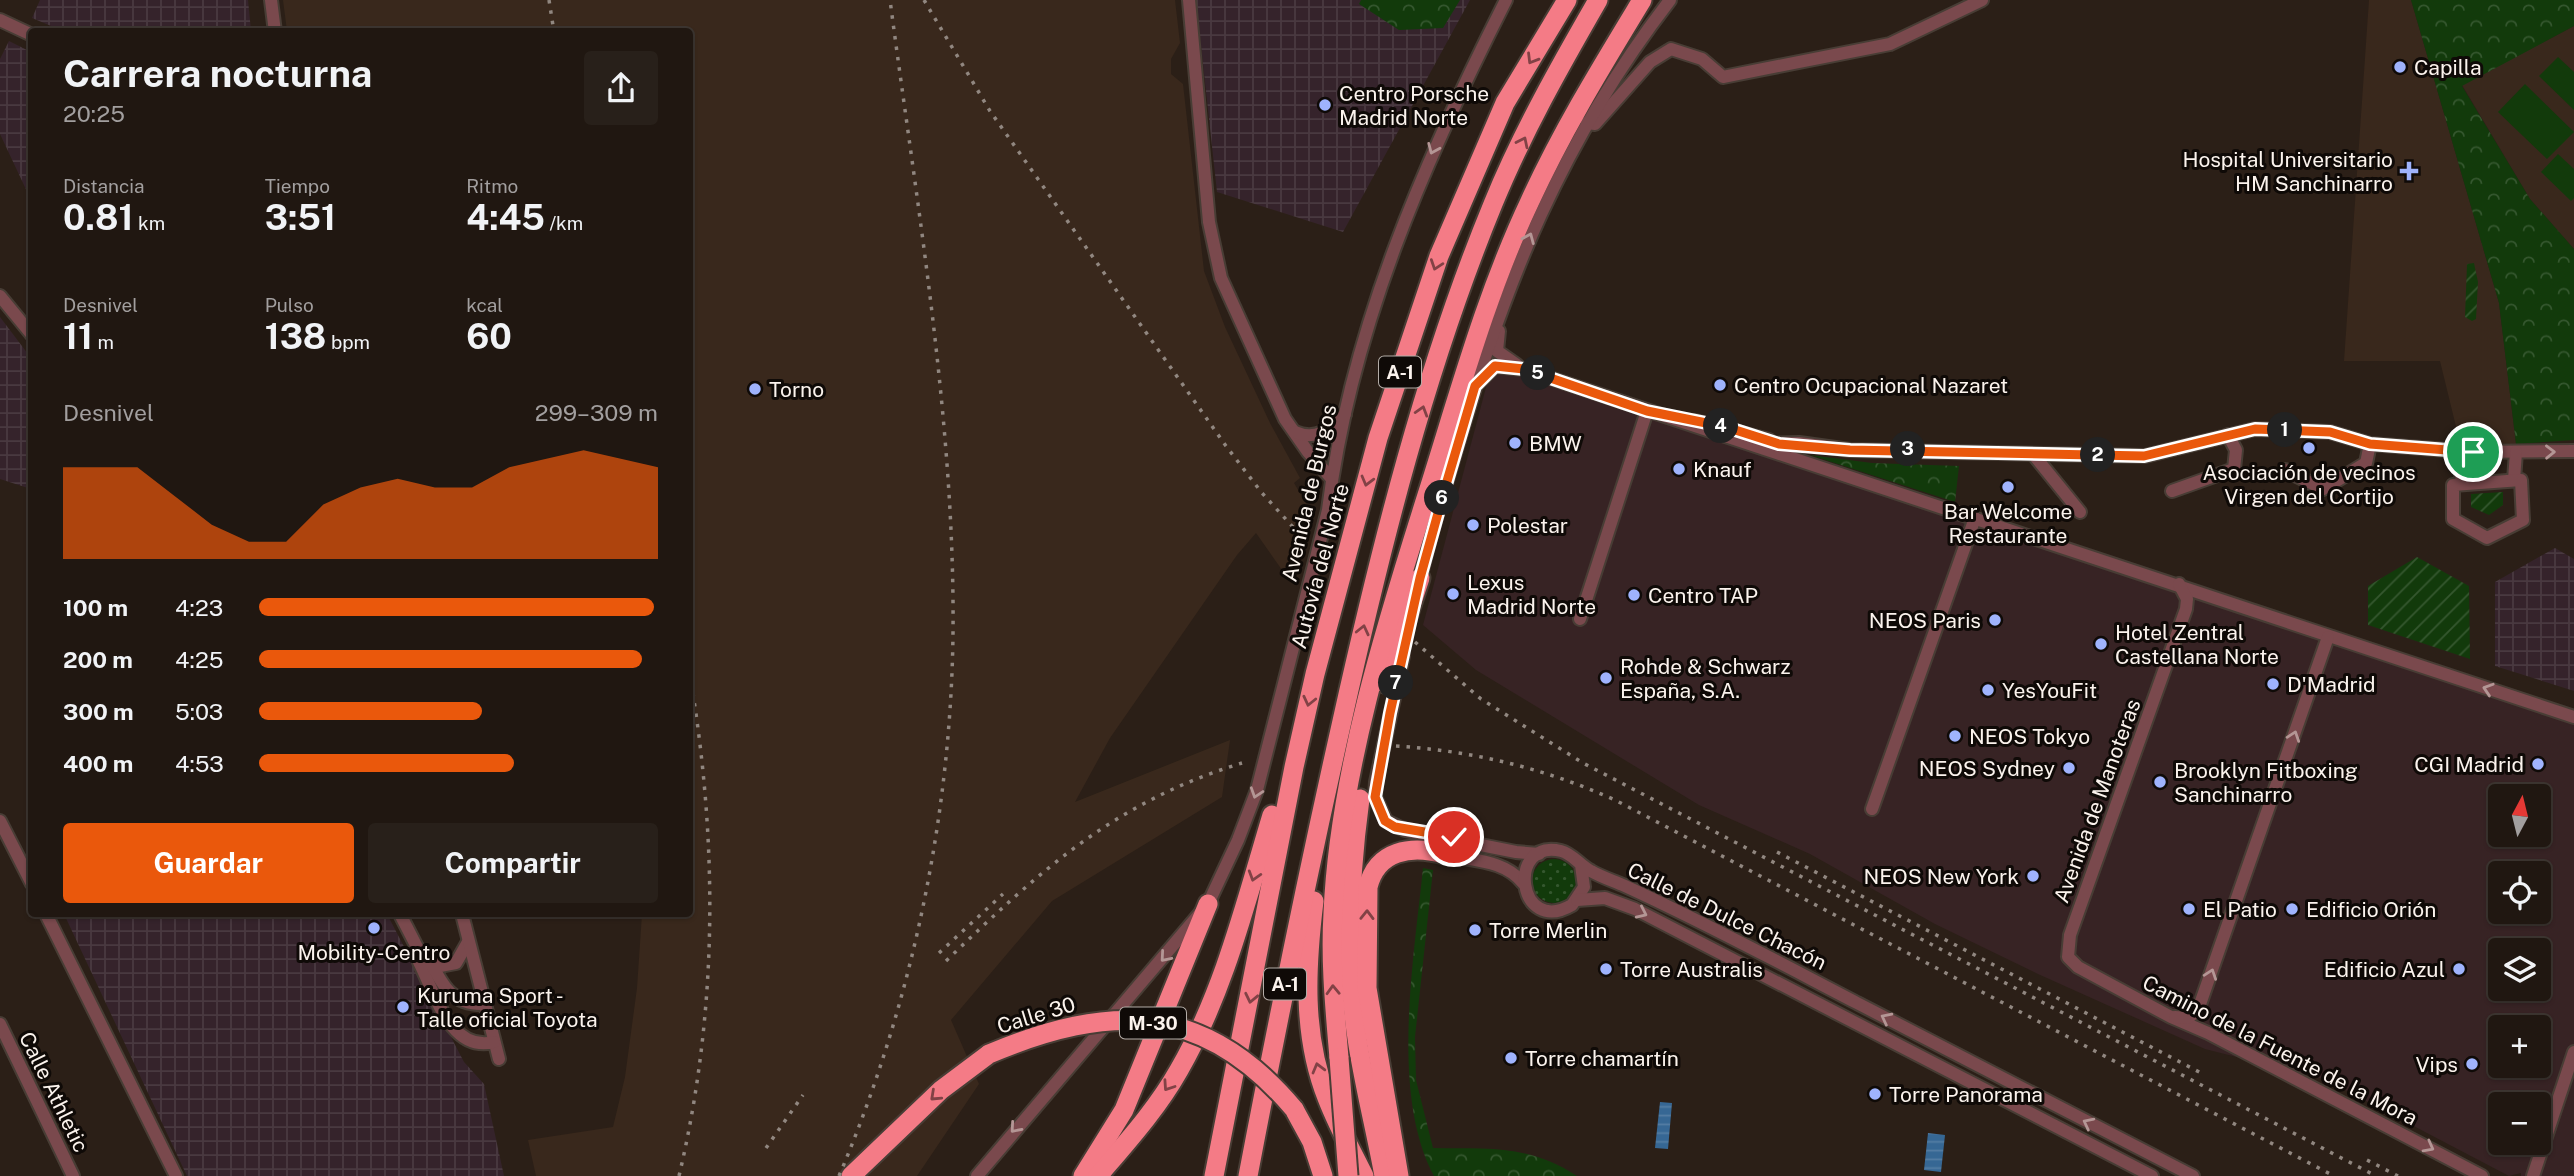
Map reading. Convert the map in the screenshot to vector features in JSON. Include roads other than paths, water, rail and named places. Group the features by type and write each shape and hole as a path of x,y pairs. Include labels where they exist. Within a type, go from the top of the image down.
{"highway":[{"name":"Autovía del Norte","path":"1214,1176 1294,766 1315,674 1378,438 1439,256 1506,103 1567,0"},
{"name":"A-1","path":"1248,1176 1284,985 1326,793 1411,445 1493,202 1558,68 1598,0"},
{"path":"1580,119 1642,0"},
{"path":"1348,1176 1334,1008 1333,913 1347,804 1388,620 1492,294 1529,202 1656,0"},
{"path":"1384,1176 1354,1015 1350,899 1362,791 1429,489"},
{"path":"1385,683 1420,578"},
{"path":"1098,1176 1139,1128 1179,1070 1222,977 1281,785 1294,766"},
{"path":"1326,793 1309,941 1308,1015 1326,1097 1364,1176"},
{"path":"1399,1176 1368,998 1368,887 1374,870 1386,857 1399,851 1416,849 1444,854"},
{"path":"1083,1176 1124,1110 1208,904"},
{"name":"Calle 30","path":"851,1176 962,1071 989,1054 1031,1036 1079,1023 1125,1019 1150,1022 1213,1039 1270,1083 1294,1109 1312,1142 1323,1176"},
{"path":"1373,1118 1391,1176"}],"street":[{"path":"271,0 274,28"},
{"path":"1189,0 1215,253 1221,278 1285,419 1332,479"},
{"name":"Avenida de Burgos","path":"977,1176 1208,904 1238,840 1257,790 1328,510 1332,479 1359,360 1398,239 1426,167 1506,0"},
{"path":"1444,854 1503,867 1514,872 1523,883 1528,897 1545,909 1566,909 1577,900 1584,887 1581,865 1562,851 1539,854 1395,827 1385,821 1375,797 1390,713 1420,578 1475,386 1503,301 1580,119 1611,82 1670,0"},
{"path":"1580,119 1595,124 1650,62 1671,49 1702,59 1723,76 1890,44 1982,0"},
{"path":"0,20 28,33"},
{"path":"0,296 28,330"},
{"path":"1503,301 1496,348 1505,359 1524,369 1707,432 2179,584 2328,637 2574,717"},
{"path":"1475,386 1495,366 1524,369"},
{"path":"1295,432 1304,436 1317,435 1337,423 1347,411"},
{"path":"1647,411 1726,427 1779,444 1850,450 2144,456 2255,429 2330,432 2370,444 2459,451 2574,451"},
{"path":"1580,619 1647,411"},
{"path":"1707,432 1767,446 1779,444 1816,467"},
{"path":"2172,491 2234,469 2236,450 2228,435"},
{"path":"2285,470 2323,489 2366,463 2370,444"},
{"path":"2459,451 2462,484"},
{"path":"2514,480 2515,452"},
{"path":"2034,453 2080,512"},
{"path":"2521,480 2523,520 2487,538 2453,519 2453,485 2462,484 2521,480"},
{"path":"1872,808 1975,518"},
{"path":"2179,584 2187,600 2186,609"},
{"path":"2186,609 2192,600 2207,594"},
{"name":"Avenida de Manoteras","path":"2066,953 2070,935 2186,609"},
{"path":"2171,1017 2188,1018 2198,1010 2328,637"},
{"path":"0,821 28,876"},
{"path":"1523,883 1527,866 1539,854"},
{"name":"Calle de Dulce Chacón","path":"1581,865 1725,933 2193,1176"},
{"name":"Calle de Dulce Chacón","path":"1577,900 1595,897 1616,902 1717,950 2152,1176"},
{"path":"47,917 176,1176"},
{"path":"402,917 419,951 430,961 452,996 469,1004 484,1004"},
{"path":"463,917 499,1059"},
{"path":"1717,950 1725,933"},
{"path":"430,961 440,966 456,963 468,942"},
{"path":"419,951 419,962 455,1032 473,1044 494,1042"},
{"name":"Camino de la Fuente de la Mora","path":"2066,953 2072,964 2482,1176"},
{"path":"1849,1019 1856,1003"},
{"name":"Calle Athletic","path":"0,1024 72,1176"},
{"path":"2533,1176 2574,1052"},
{"path":"1979,1086 1986,1070"},
{"path":"2113,1156 2120,1139"}],"water":[{"path":"1660,1102 1672,1103 1668,1149 1655,1148"},
{"path":"1928,1133 1945,1135 1941,1172 1924,1170"}],"railway":[{"path":"549,0 553,28"},
{"path":"839,1176 887,1046 922,910 944,772 953,633 948,475 941,396 890,0"},
{"path":"924,0 990,111 1226,446 1262,493 1302,537"},
{"path":"1415,642 1481,699 1583,763 2376,1176"},
{"path":"679,1176 701,1052 710,926 706,801 693,696"},
{"path":"1396,746 1453,752 1508,763 1562,779 1615,800 2334,1176"},
{"path":"946,961 1047,869 1081,843 1155,798 1196,779 1242,763"},
{"path":"1777,852 2205,1075"},
{"path":"939,953 1003,894"},
{"path":"766,1148 803,1095"},
{"path":"2367,1160 2398,1176"}],"place":[{"name":"Capilla","path":"2400,67"},
{"name":"Centro Porsche Madrid Norte","path":"1325,105"},
{"name":"Hospital Universitario HM Sanchinarro","path":"2409,171"},
{"name":"Centro Ocupacional Nazaret","path":"1720,385"},
{"name":"Torno","path":"755,389"},
{"name":"BMW","path":"1515,443"},
{"name":"Asociación de vecinos Virgen del Cortijo","path":"2309,448"},
{"name":"Knauf","path":"1679,469"},
{"name":"Bar Welcome Restaurante","path":"2008,487"},
{"name":"Polestar","path":"1473,525"},
{"name":"Lexus Madrid Norte","path":"1453,594"},
{"name":"Centro TAP","path":"1634,595"},
{"name":"NEOS Paris","path":"1995,620"},
{"name":"Hotel Zentral Castellana Norte","path":"2101,644"},
{"name":"Rohde & Schwarz España, S.A.","path":"1606,678"},
{"name":"D'Madrid","path":"2273,684"},
{"name":"YesYouFit","path":"1988,690"},
{"name":"NEOS Tokyo","path":"1955,736"},
{"name":"CGI Madrid","path":"2538,764"},
{"name":"NEOS Sydney","path":"2069,768"},
{"name":"Brooklyn Fitboxing Sanchinarro","path":"2160,782"},
{"name":"NEOS New York","path":"2033,876"},
{"name":"El Patio","path":"2189,909"},
{"name":"Edificio Orión","path":"2292,909"},
{"name":"Mobility-Centro","path":"374,928"},
{"name":"Torre Merlin","path":"1475,930"},
{"name":"Torre Australis","path":"1606,969"},
{"name":"Edificio Azul","path":"2459,969"},
{"name":"Kuruma Sport - Talle oficial Toyota","path":"403,1007"},
{"name":"Torre chamartín","path":"1511,1058"},
{"name":"Vips","path":"2472,1064"},
{"name":"Torre Panorama","path":"1875,1094"}]}
